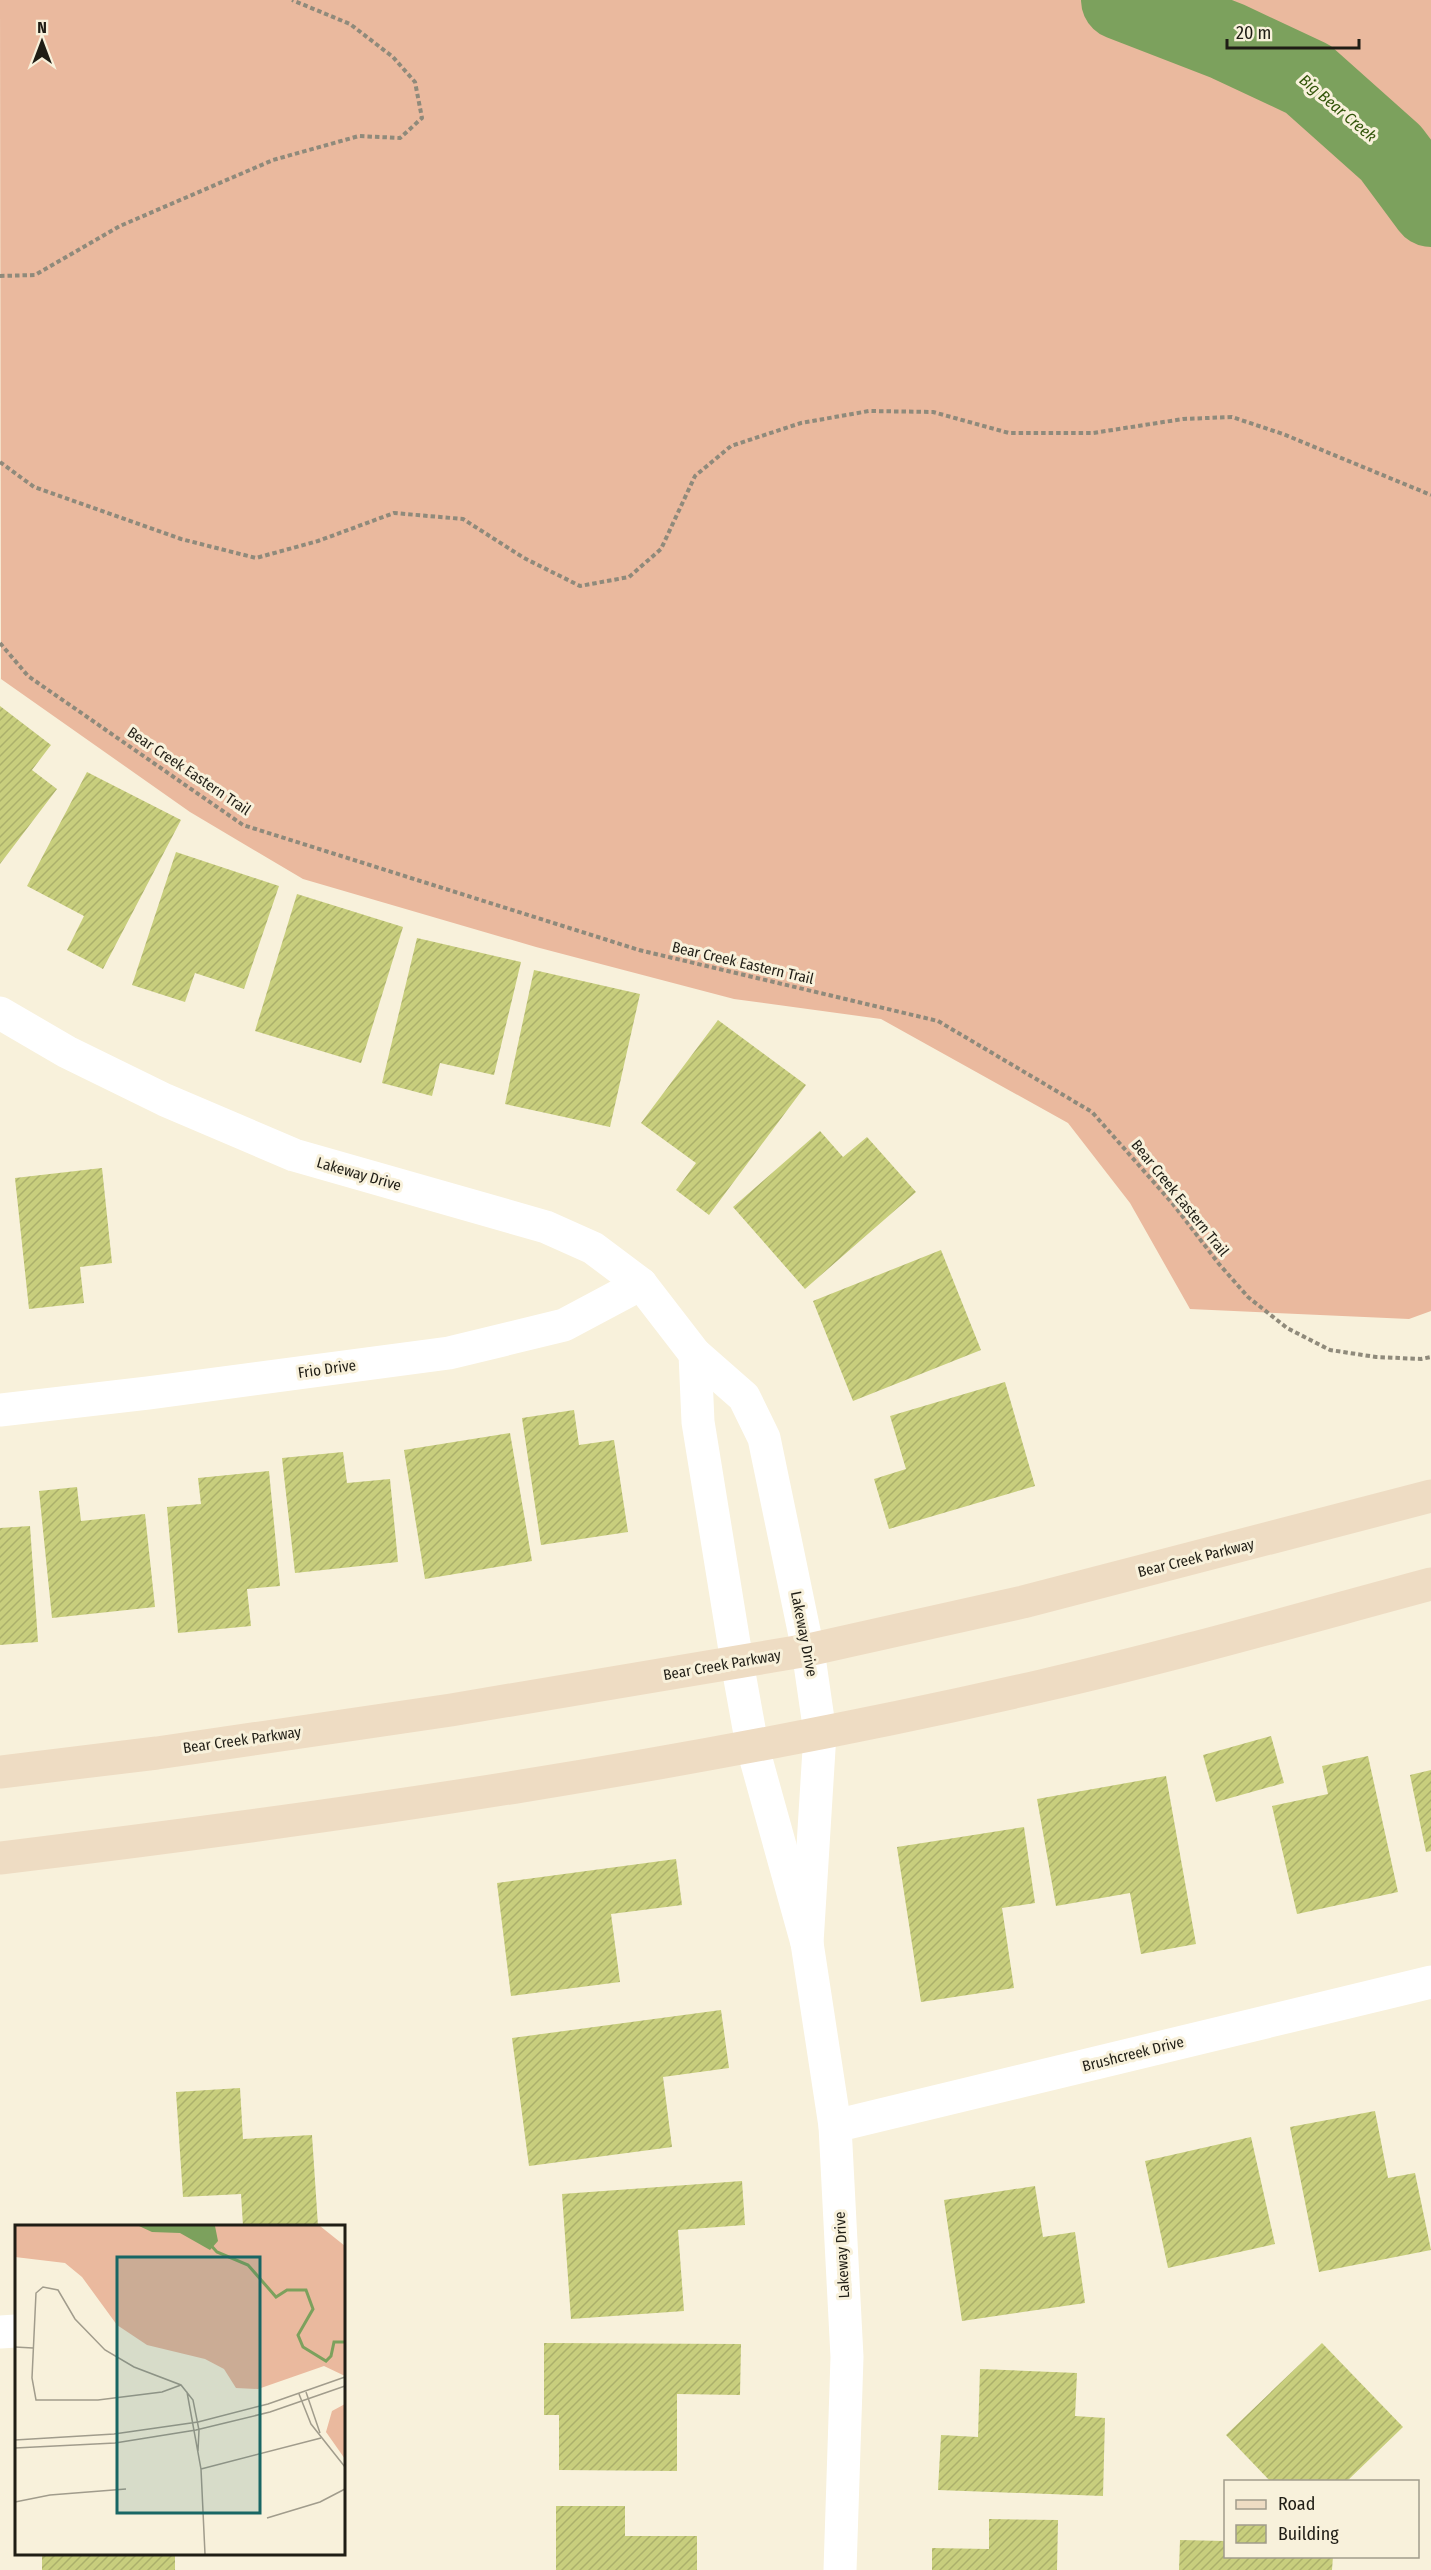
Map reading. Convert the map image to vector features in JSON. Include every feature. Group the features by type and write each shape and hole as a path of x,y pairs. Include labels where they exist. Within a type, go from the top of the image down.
{"main road":[{"name":"Bear Creek Parkway","path":"0,1772 157,1753 451,1710 808,1650 1023,1602 1431,1496"},
{"path":"0,1858 169,1838 464,1794 820,1733 1043,1686 1431,1584"}],"street":[{"name":"Lakeway Drive","path":"0,1014 67,1052 165,1100 283,1150 546,1227 593,1248 641,1284 695,1354 744,1397 764,1438 808,1650 820,1733 807,1943"},
{"name":"Frio Drive","path":"0,1410 449,1353 564,1325 641,1284"},
{"name":"Lakeway Drive","path":"695,1354 698,1422 752,1745 807,1943 835,2126 847,2357 840,2570"},
{"name":"Brushcreek Drive","path":"835,2126 1431,1982"},
{"path":"0,2332 15,2331"}],"path":[{"path":"0,276 35,275 120,226 273,160 358,136 400,138 422,118 415,82 393,57 350,24 292,0"},
{"path":"0,462 33,487 182,539 256,558 318,541 394,513 463,519 524,558 580,586 629,577 661,549 695,476 731,446 801,423 869,411 933,412 1009,433 1093,433 1183,419 1232,417 1283,434 1431,495"},
{"name":"Bear Creek Eastern Trail","path":"0,643 28,676 243,825 639,950 938,1022 1092,1112 1173,1203 1248,1298 1287,1328 1330,1350 1376,1357 1421,1359 1431,1357"}],"shaded area":[{"path":"0,0 1431,0 1431,1311 1409,1319 1190,1309 1130,1203 1068,1123 881,1019 734,999 536,947 303,879 190,812 1,679"}],"building":[{"path":"0,706 51,745 32,770 57,789 0,864"},
{"path":"87,772 181,820 103,969 67,950 84,916 27,886"},
{"path":"176,852 279,886 244,989 195,973 185,1002 132,985"},
{"path":"297,894 403,927 361,1063 255,1031"},
{"path":"417,938 521,962 494,1075 440,1063 432,1096 382,1083"},
{"path":"534,970 640,994 610,1127 505,1104"},
{"path":"718,1020 806,1085 709,1215 676,1190 696,1163 641,1123"},
{"path":"820,1131 843,1157 867,1137 916,1192 805,1289 733,1207"},
{"path":"102,1168 112,1263 80,1267 84,1303 29,1309 15,1178"},
{"path":"941,1250 981,1350 853,1401 813,1301"},
{"path":"1005,1382 1035,1486 889,1529 874,1479 906,1469 890,1416"},
{"path":"574,1410 579,1445 614,1440 628,1532 541,1545 522,1418"},
{"path":"510,1433 532,1561 425,1579 404,1450"},
{"path":"343,1452 347,1483 390,1479 398,1562 295,1573 282,1458"},
{"path":"269,1471 280,1586 247,1589 251,1626 178,1633 167,1507 201,1504 198,1478"},
{"path":"77,1487 81,1521 145,1514 155,1607 52,1618 39,1491"},
{"path":"30,1526 38,1642 0,1645 0,1528"},
{"path":"1271,1736 1284,1783 1216,1802 1203,1755"},
{"path":"1368,1756 1398,1892 1297,1914 1272,1806 1328,1794 1322,1766"},
{"path":"1431,1770 1431,1851 1426,1852 1410,1775"},
{"path":"1166,1776 1196,1944 1141,1954 1130,1893 1056,1906 1037,1799"},
{"path":"1024,1827 1035,1903 1002,1908 1014,1988 921,2002 897,1847"},
{"path":"676,1859 682,1905 611,1914 620,1982 511,1996 497,1883"},
{"path":"721,2010 729,2068 663,2077 672,2147 529,2166 512,2038"},
{"path":"240,2088 243,2139 312,2135 318,2225 243,2225 241,2194 183,2197 176,2092"},
{"path":"1375,2111 1388,2178 1415,2173 1431,2250 1319,2272 1290,2127"},
{"path":"1251,2137 1275,2244 1168,2268 1145,2161"},
{"path":"742,2181 745,2225 678,2230 684,2311 571,2319 562,2194"},
{"path":"1035,2186 1043,2237 1075,2232 1085,2303 962,2321 944,2200"},
{"path":"544,2343 741,2344 740,2395 677,2394 677,2471 559,2470 559,2415 544,2415"},
{"path":"1322,2343 1403,2427 1348,2480 1269,2480 1226,2435"},
{"path":"980,2369 1077,2373 1075,2416 1105,2418 1103,2496 938,2490 941,2435 978,2437"},
{"path":"556,2506 625,2506 625,2536 697,2536 697,2570 556,2570"},
{"path":"989,2519 1058,2520 1057,2570 932,2570 932,2548 989,2549"},
{"path":"1180,2540 1224,2541 1224,2558 1333,2558 1332,2570 1179,2570"},
{"path":"42,2555 175,2555 175,2570 42,2570"}],"waterway":[{"name":"Big Bear Creek","path":"1121,0 1227,41 1308,79 1391,153 1431,207"}]}
